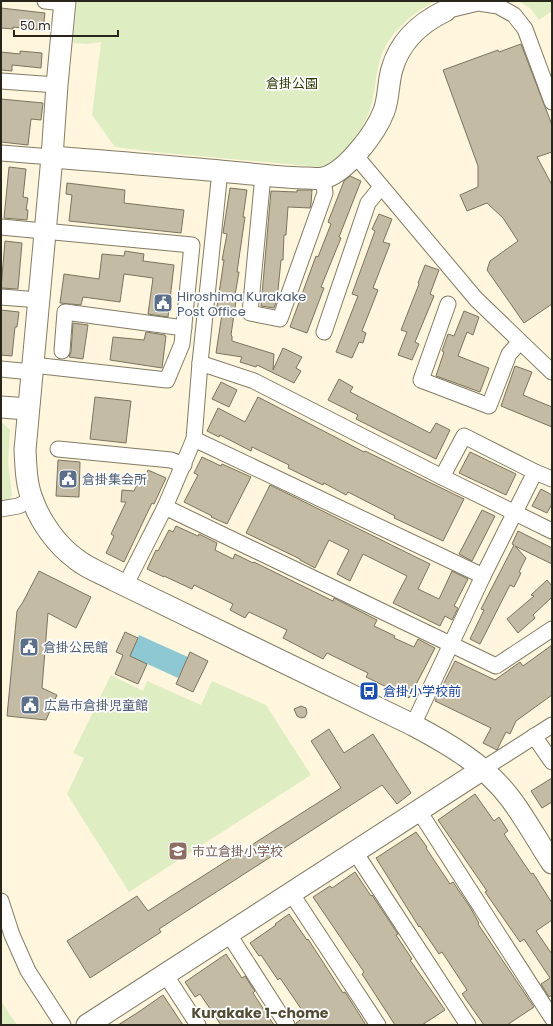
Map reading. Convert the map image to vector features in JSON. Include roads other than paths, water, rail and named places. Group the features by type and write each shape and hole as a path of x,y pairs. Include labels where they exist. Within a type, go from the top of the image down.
{"street":[{"path":"59,2 57,85 52,157 28,409 26,450 26,472 32,500 43,522 57,542 76,560 125,586 413,725 448,744 483,769 510,798 552,863"},
{"path":"1,153 263,175 323,178 340,169 355,156 379,123 385,109 392,69 401,48 413,32 430,18 445,11 478,3 498,6 514,15 525,29 552,102"},
{"path":"1,81 57,85"},
{"path":"355,156 476,299 552,372"},
{"path":"125,586 166,507 194,439 200,363 220,171"},
{"path":"263,175 250,313 280,319 324,193 323,178"},
{"path":"324,332 368,203 381,187"},
{"path":"1,227 192,245 182,344 167,380 33,369 1,369"},
{"path":"1,297 39,300"},
{"path":"448,304 421,380 489,406 509,354 520,342"},
{"path":"62,351 66,312 184,328"},
{"path":"200,363 254,381 442,477 552,531"},
{"path":"1,407 28,409"},
{"path":"442,477 464,436 552,479"},
{"path":"194,439 483,576"},
{"path":"58,449 171,460 184,465"},
{"path":"413,725 483,576 535,472"},
{"path":"1,509 18,506 32,500"},
{"path":"166,507 496,666 552,629"},
{"path":"87,1025 552,724"},
{"path":"534,736 552,762"},
{"path":"419,810 552,1018 540,1025"},
{"path":"355,852 468,1025"},
{"path":"291,893 378,1025"},
{"path":"1,901 12,934 28,971 63,1025"},
{"path":"228,934 287,1025"},
{"path":"165,974 198,1025"}],"water":[{"path":"139,635 188,657 178,678 130,656"}],"place":[{"name":"Hiroshima Kurakake Post Office","path":"163,303"},
{"name":"倉掛集会所","path":"68,479"},
{"name":"倉掛公民館","path":"29,647"},
{"name":"倉掛小学校前","path":"369,691"},
{"name":"広島市倉掛児童館","path":"30,705"},
{"name":"市立倉掛小学校","path":"178,851"}],"district":[{"name":"Kurakake 1-chome","path":"260,1013"}],"park label":[{"name":"倉掛公園","path":"292,83"}]}
